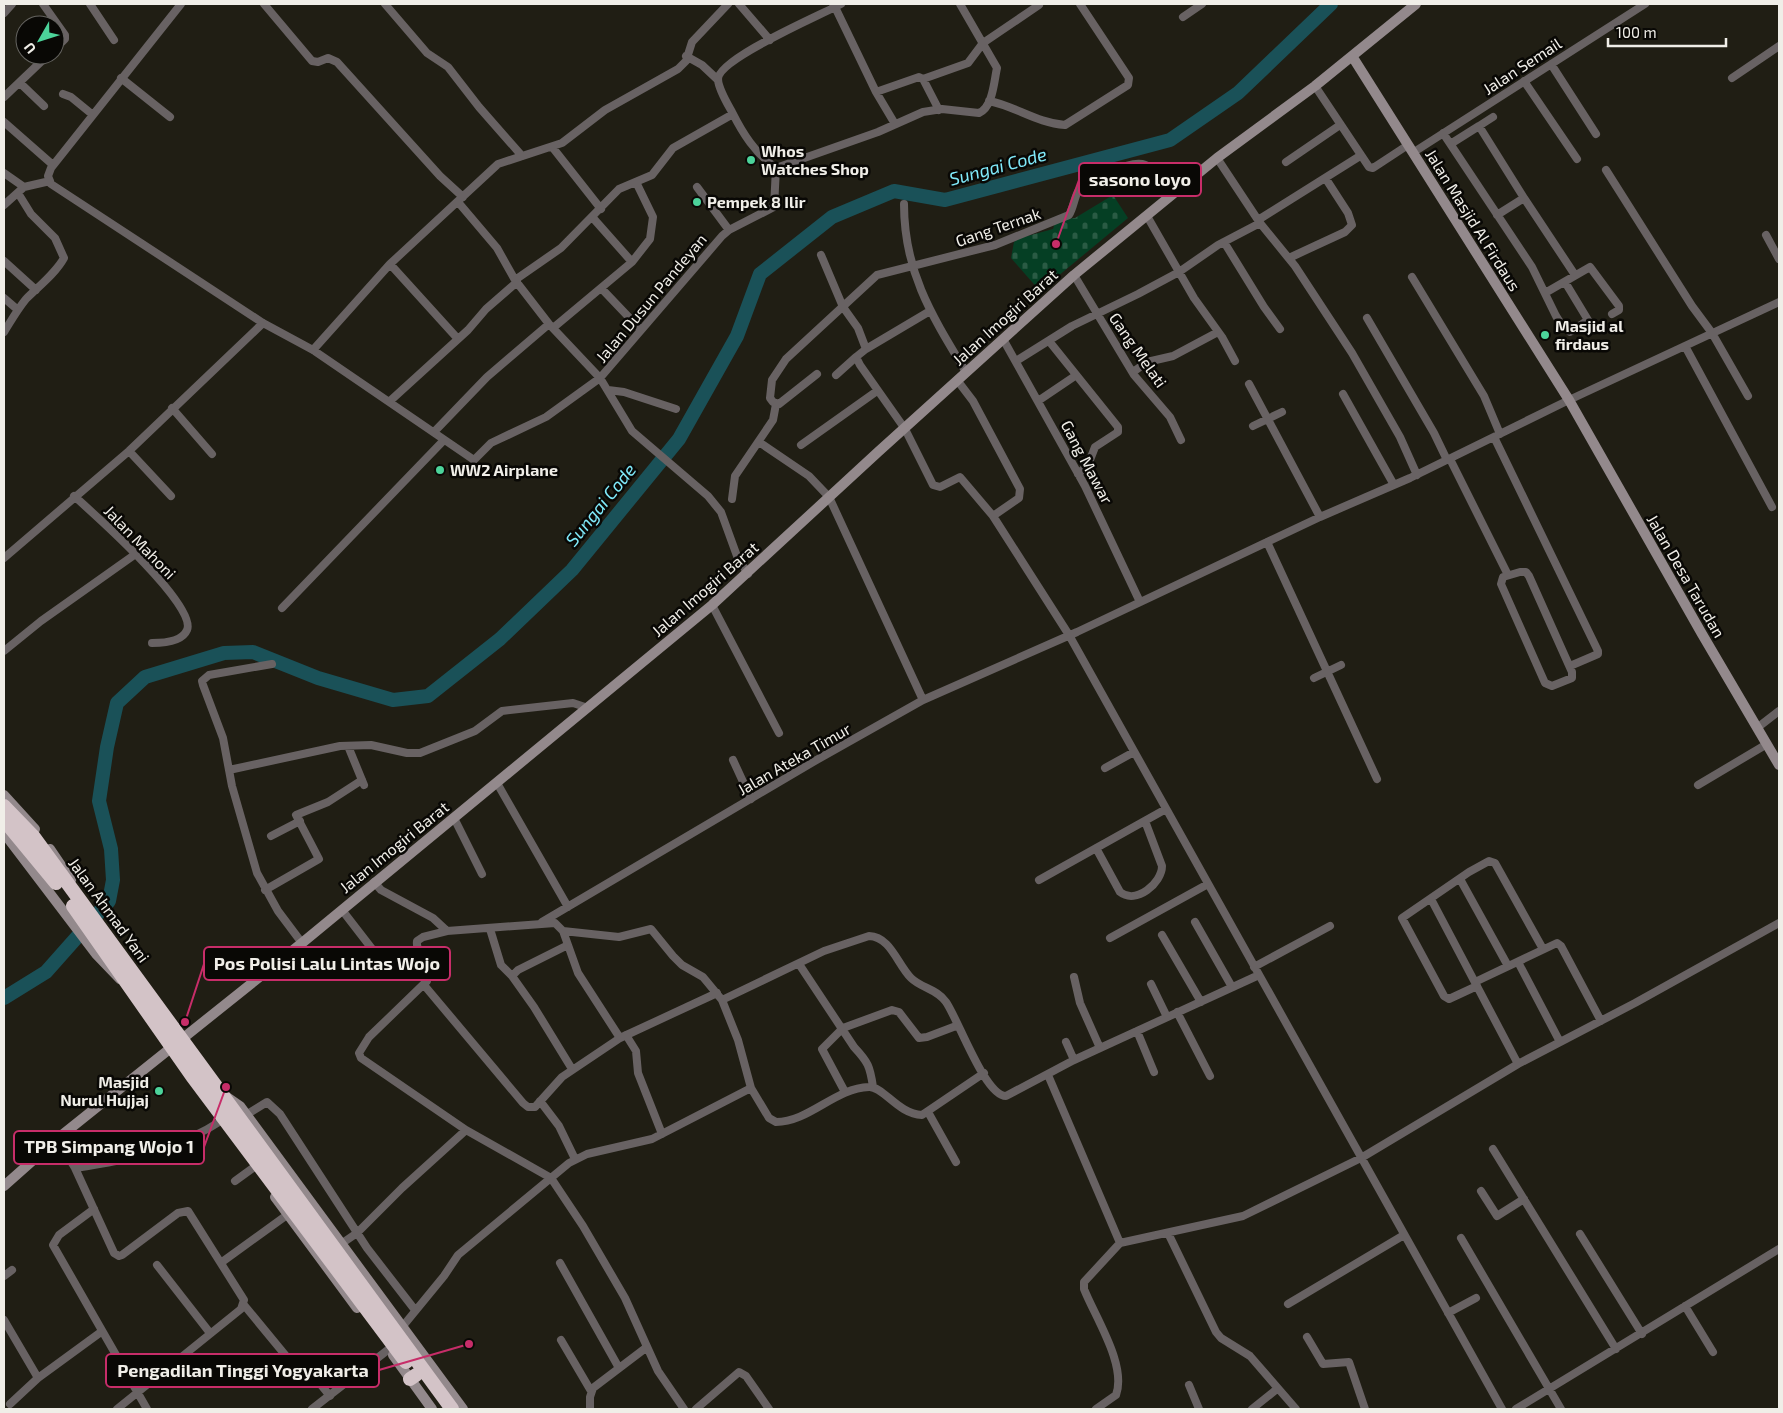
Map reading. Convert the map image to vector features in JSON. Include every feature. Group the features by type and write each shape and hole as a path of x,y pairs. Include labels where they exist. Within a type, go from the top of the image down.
{"highway":[{"name":"Jalan Ahmad Yani","path":"4,806 33,836 73,903 129,987 177,1043"},
{"name":"Jalan Ahmad Yani","path":"4,820 73,903"},
{"name":"Jalan Ahmad Yani","path":"103,947 177,1043"},
{"path":"177,1043 220,1093 291,1206"},
{"path":"177,1043 224,1120 258,1166 419,1372 452,1409"},
{"path":"419,1372 441,1409"}],"main road":[{"name":"Jalan Imogiri Barat","path":"4,1186 57,1139 302,943 712,605 1074,275 1217,158 1315,86 1416,4"},
{"name":"Jalan Masjid Al Firdaus","path":"1352,56 1569,400"},
{"name":"Jalan Desa Tarudan","path":"1569,400 1779,765"},
{"path":"4,795 71,877 73,903"},
{"path":"4,834 73,903 103,947"},
{"path":"220,1093 240,1106 403,1326 432,1409"},
{"path":"291,1206 389,1349 463,1409"}],"street":[{"path":"4,13 12,4"},
{"path":"43,4 51,15"},
{"path":"90,4 114,40"},
{"path":"181,4 53,165 49,173 53,186 264,323 312,350 390,401 474,460 491,443 546,417 600,378 551,326 516,281 497,248 461,199 337,62 328,58 318,62 312,61 264,4"},
{"path":"385,4 427,53 448,67 479,107 522,156"},
{"path":"312,350 390,264 461,199 489,170 498,164 553,148 605,110 678,70 683,66 692,42 728,4"},
{"path":"739,4 770,40"},
{"path":"686,56 702,65 718,80 734,114 756,151 776,168 923,112 939,110 979,113 984,111 989,101 997,68 960,4"},
{"path":"876,92 915,77 923,80 968,63 983,43 1041,4"},
{"path":"989,101 1000,103 1034,118 1065,124 1128,85 1130,78 1080,4"},
{"path":"1183,17 1202,4"},
{"name":"Jalan Semail","path":"1360,156 1372,168 1443,133 1645,4"},
{"path":"718,80 728,64 741,55 836,5 876,92 895,124"},
{"path":"1732,78 1779,46"},
{"path":"1551,64 1596,134"},
{"path":"4,97 38,65"},
{"path":"121,78 170,117"},
{"path":"923,80 939,110"},
{"path":"1524,81 1577,159"},
{"path":"20,83 44,106"},
{"path":"1016,361 1096,314 1179,272 1360,156 1315,86"},
{"path":"63,94 71,97 93,115"},
{"path":"390,401 458,339 516,281 561,248 593,218 619,189 652,175 673,148 734,114"},
{"path":"1452,144 1493,117"},
{"path":"4,122 53,165"},
{"path":"1286,162 1340,125"},
{"path":"1479,126 1575,275"},
{"path":"1443,133 1532,267 1563,327 1567,331 1573,331 1588,320 1565,282"},
{"path":"553,148 601,209"},
{"path":"1217,158 1259,221 1289,258 1352,353 1400,437 1417,475"},
{"name":"Gang Ternak","path":"776,404 770,398 770,393 776,372 810,337 878,275 995,245 1063,218 1073,210 1078,191 1082,186 1092,179 1134,164 1146,166 1180,189"},
{"name":"Jalan Dusun Pandeyan","path":"748,574 738,556 720,512 708,496 632,431 600,378 729,230 774,207 776,168"},
{"path":"1606,170 1692,306 1712,333 1748,396"},
{"path":"4,173 21,190 31,214 56,238 64,253 60,265 18,310 4,332"},
{"path":"1289,258 1345,232 1352,225 1348,213 1326,179"},
{"path":"4,205 21,190 50,181"},
{"path":"434,432 486,377 632,262 650,239 652,231 651,210 636,182"},
{"path":"697,186 729,230"},
{"path":"1497,215 1524,198"},
{"path":"904,204 904,232 913,266 930,311 966,372"},
{"path":"1147,216 1194,298 1218,332 1235,361"},
{"path":"593,218 632,262"},
{"path":"1766,235 1779,259"},
{"path":"1224,242 1258,299 1280,329"},
{"path":"821,254 843,307 858,328 866,349"},
{"path":"4,261 36,290"},
{"path":"390,264 458,339"},
{"path":"1545,292 1586,268 1592,268 1619,306 1619,310 1612,314"},
{"name":"Gang Melati","path":"1074,275 1133,372 1167,412 1181,440"},
{"path":"1412,277 1484,396 1497,436 1598,651 1598,654 1570,666"},
{"path":"601,288 641,330"},
{"path":"4,298 18,310"},
{"name":"Jalan Ateka Timur","path":"542,922 923,700 1069,636 1320,516 1417,475 1569,400 1779,302"},
{"path":"836,375 866,349 930,311"},
{"path":"1367,318 1434,432 1508,575"},
{"path":"4,558 74,496 129,451 172,408 264,323"},
{"path":"1133,372 1147,362 1173,356 1218,332"},
{"name":"Gang Mawar","path":"1003,339 1078,474 1140,602"},
{"path":"1048,341 1116,424 1118,430 1096,447 1088,465 1078,474"},
{"path":"1685,346 1772,507"},
{"path":"856,357 876,391 905,428 933,485 940,487 960,477 993,516 1069,636 1502,1409"},
{"path":"732,499 735,476 774,420 776,404 791,396 817,374"},
{"path":"1038,401 1076,376"},
{"path":"957,380 973,401 1020,489 1019,498 993,516"},
{"path":"1250,384 1320,516"},
{"path":"608,390 624,392 676,409"},
{"path":"801,445 876,391"},
{"path":"1343,394 1394,485"},
{"path":"172,408 212,454"},
{"path":"1253,426 1282,412"},
{"path":"282,608 444,440"},
{"path":"759,442 809,476 829,497 923,700"},
{"path":"129,451 170,496"},
{"name":"Jalan Mahoni","path":"74,496 137,553 168,591 188,624 187,630 178,638 168,642 152,643"},
{"path":"1267,542 1377,780"},
{"path":"4,651 41,621 137,553"},
{"path":"1524,572 1527,574 1570,666 1573,674 1572,678 1552,686 1545,683 1501,584 1502,577 1508,575 1524,572"},
{"path":"712,605 779,733"},
{"path":"272,664 209,675 202,681 223,738 229,770 257,873 265,890 302,943"},
{"path":"1314,678 1341,665"},
{"path":"229,770 312,751 348,746 371,745 407,753 420,753 475,731 502,711 572,703 588,708"},
{"path":"1758,728 1779,711"},
{"path":"1698,785 1767,744"},
{"path":"265,890 319,859 296,815 328,802 363,783 348,746"},
{"path":"1105,768 1134,752"},
{"path":"733,760 751,799"},
{"path":"497,783 568,907"},
{"path":"1039,880 1166,809"},
{"path":"454,818 482,874"},
{"path":"270,836 300,821"},
{"path":"1096,848 1120,892 1126,897 1137,896 1160,880 1162,873 1162,866 1145,821"},
{"path":"1543,949 1495,863 1489,861 1402,916 1407,929 1444,996 1449,999 1508,966 1557,943 1561,946 1601,1020"},
{"path":"1460,879 1508,966"},
{"path":"374,882 381,890 433,918 447,931"},
{"path":"1110,938 1208,884"},
{"path":"1431,899 1518,1064"},
{"path":"342,910 376,954"},
{"path":"662,1134 638,1073 636,1051 578,973 563,931 555,923 542,922 490,929 447,931 417,940 417,948 424,958 428,972 424,984 369,1037 359,1053 361,1058 466,1130 551,1178 583,1226 625,1298 658,1371 684,1409"},
{"path":"1195,922 1232,987"},
{"path":"1096,1409 1116,1394 1120,1378 1106,1336 1084,1289 1084,1282 1120,1242 1243,1216 1361,1158 1518,1064 1779,923"},
{"path":"1254,967 1330,926"},
{"path":"490,929 501,965 512,976 534,1006 572,1069"},
{"path":"563,931 619,937 651,929 672,956 682,965 703,976 719,997 738,1040 751,1088 769,1118 776,1122 791,1119 845,1092 873,1087"},
{"path":"1162,935 1200,1002"},
{"path":"424,984 523,1103 531,1108 572,1069 623,1036 824,952 869,936 874,936 886,943 910,978 939,994 946,1002 956,1026 995,1092 1001,1096 1006,1096 1074,1060 1258,975"},
{"path":"512,976 518,970 568,945"},
{"path":"1518,962 1560,1042"},
{"path":"798,964 868,1062 873,1087 902,1109 915,1114 928,1112 984,1073"},
{"path":"1074,977 1080,1003 1100,1048"},
{"path":"1151,984 1167,1017"},
{"path":"845,1092 822,1049 843,1028 892,1010 899,1012 919,1038 927,1038 956,1026"},
{"path":"1177,1012 1210,1076"},
{"path":"1136,1031 1154,1072"},
{"path":"1066,1042 1074,1060"},
{"path":"1048,1075 1082,1150 1096,1192 1120,1242"},
{"path":"403,1326 444,1276 458,1255 575,1159 652,1139 751,1088"},
{"path":"540,1101 559,1126 575,1159"},
{"path":"246,1115 265,1102 271,1104 298,1139 357,1232 415,1310"},
{"path":"928,1112 956,1162"},
{"path":"74,1168 131,1160 153,1154 196,1136 224,1120"},
{"path":"341,1244 357,1232 466,1130"},
{"path":"57,1139 74,1168 114,1253 119,1256 178,1213 185,1210 191,1213 243,1295 244,1305 304,1379 310,1382 317,1380 330,1396"},
{"path":"1493,1149 1616,1350"},
{"path":"235,1181 258,1166"},
{"path":"1481,1191 1497,1216 1524,1199"},
{"path":"222,1262 291,1206"},
{"path":"94,1209 59,1235 54,1245 101,1332 147,1409"},
{"path":"1168,1233 1216,1332 1221,1338 1250,1356 1296,1409"},
{"path":"1580,1234 1642,1334"},
{"path":"1288,1304 1404,1235"},
{"path":"1461,1238 1561,1409"},
{"path":"1516,1409 1548,1388 1616,1350 1779,1249"},
{"path":"560,1263 619,1368"},
{"path":"157,1265 210,1333"},
{"path":"4,1276 12,1270"},
{"path":"1448,1313 1476,1298"},
{"path":"117,1409 244,1305"},
{"path":"1685,1306 1713,1352"},
{"path":"4,1320 38,1378"},
{"path":"10,1404 38,1378 101,1332"},
{"path":"1306,1337 1323,1364 1349,1362 1365,1409"},
{"path":"561,1340 590,1391 590,1409"},
{"path":"590,1391 647,1347"},
{"path":"312,1409 389,1349"},
{"path":"696,1409 739,1372 746,1376 769,1409"},
{"path":"1189,1386 1199,1409"},
{"path":"1252,1409 1277,1389"}],"green space":[{"path":"1113,195 1128,218 1040,291 1011,258 1014,242 1020,238 1053,229 1056,220 1075,218"}],"waterway":[{"name":"Sungai Code","path":"4,998 46,972 109,901 113,880 111,849 99,801 107,747 117,703 145,677 224,653 253,652 318,678 393,700 428,696 500,639 572,570 679,439 737,336 760,274 832,217 894,191 945,200 1170,140 1238,93 1331,4"}],"place":[{"name":"Whos Watches Shop","path":"751,160"},
{"name":"Pempek 8 Ilir","path":"697,202"},
{"name":"sasono loyo","path":"1056,244"},
{"name":"Masjid al firdaus","path":"1545,335"},
{"name":"WW2 Airplane","path":"440,470"},
{"name":"Pos Polisi Lalu Lintas Wojo","path":"185,1022"},
{"name":"TPB Simpang Wojo 1","path":"226,1087"},
{"name":"Masjid Nurul Hujjaj","path":"159,1091"},
{"name":"Pengadilan Tinggi Yogyakarta","path":"469,1344"}]}
